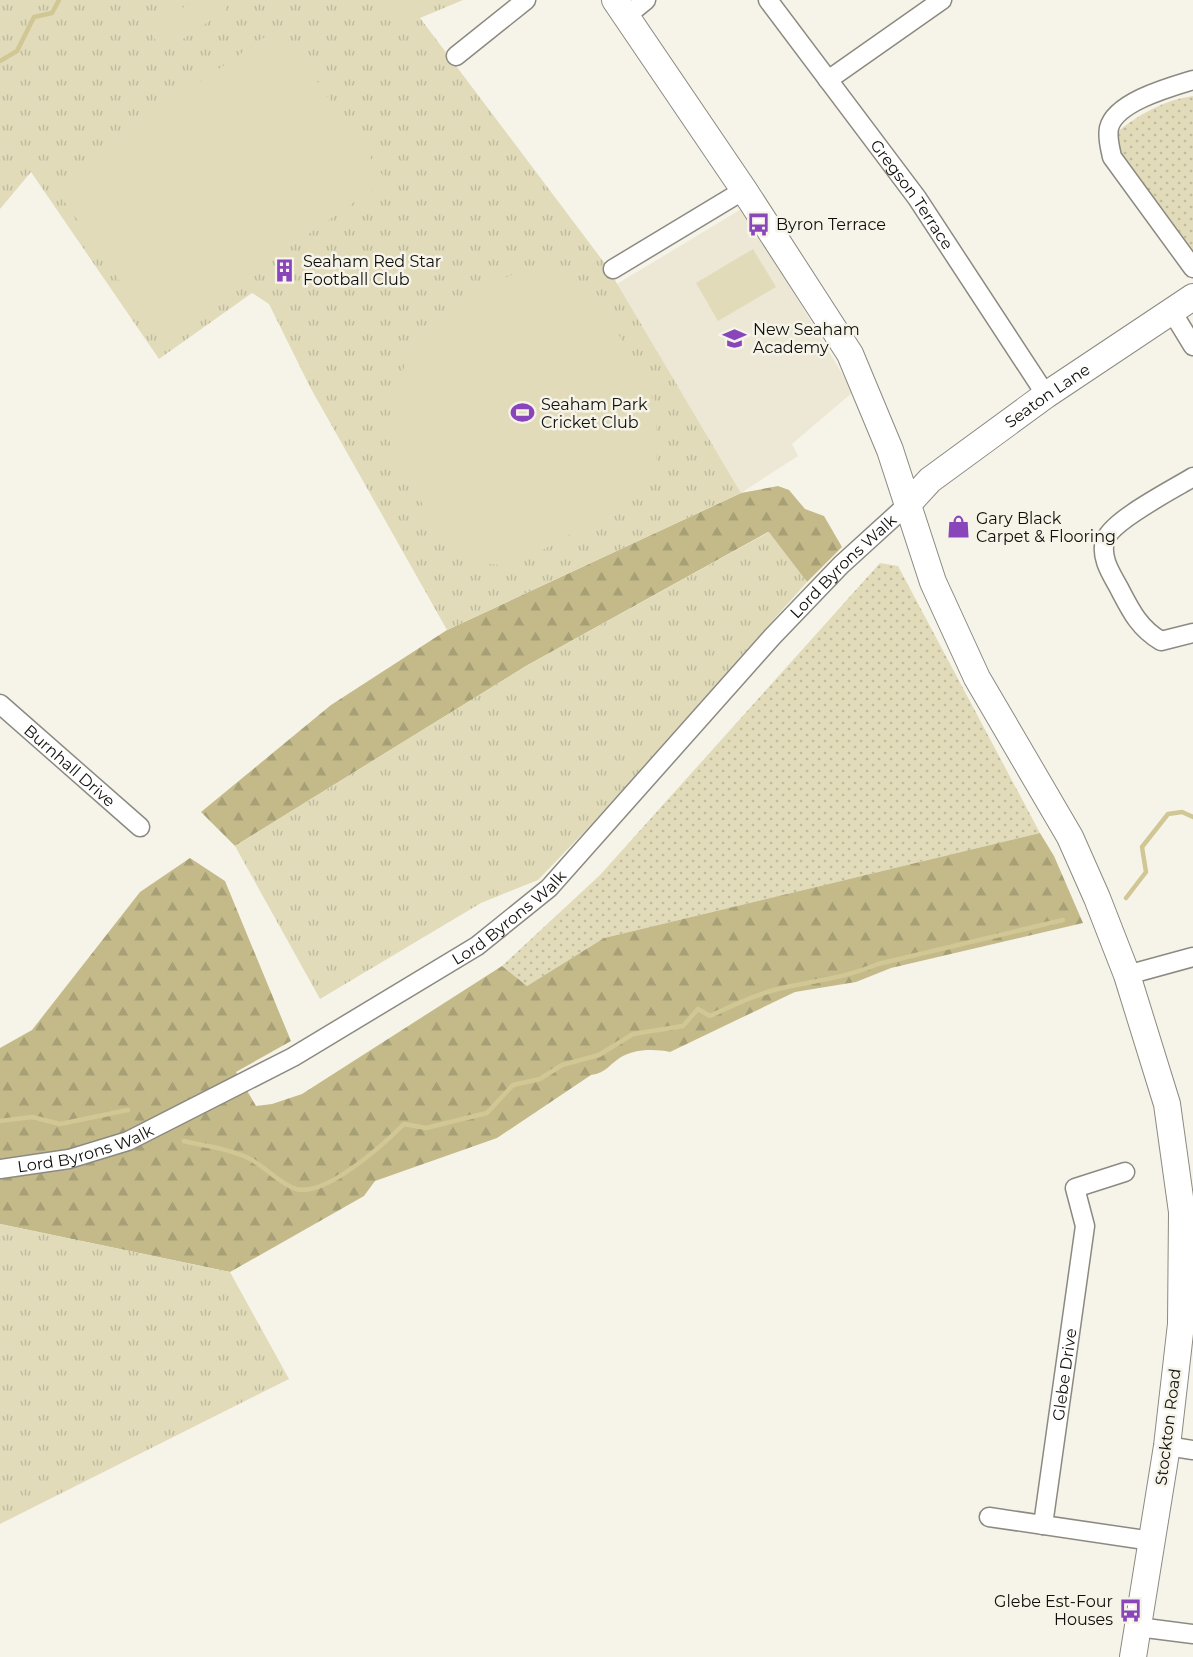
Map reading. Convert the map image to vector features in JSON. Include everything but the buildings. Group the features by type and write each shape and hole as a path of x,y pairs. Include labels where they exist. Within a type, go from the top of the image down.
{"main road":[{"name":"Stockton Road","path":"620,9 744,190 850,354 890,450 933,582 976,678 1070,837 1123,964 1167,1104 1182,1212 1181,1324 1167,1446 1133,1657"},
{"name":"Seaton Lane","path":"908,504 930,480 1046,395 1193,297"}],"street":[{"path":"456,56 526,0"},
{"path":"620,9 646,0"},
{"name":"Gregson Terrace","path":"768,0 917,198 1046,395"},
{"path":"828,80 942,0"},
{"path":"1193,80 1163,90 1119,112 1110,126 1108,140 1112,157 1193,268"},
{"path":"613,269 744,190"},
{"path":"1171,310 1193,346"},
{"path":"1193,477 1116,525 1105,541 1105,560 1134,618 1147,633 1161,641 1193,633"},
{"name":"Lord Byrons Walk","path":"0,1169 69,1159 128,1141 293,1057 477,946 549,888 772,637 841,565 908,504"},
{"name":"Burnhall Drive","path":"0,704 140,827"},
{"path":"1123,964 1193,957"},
{"name":"Glebe Drive","path":"1043,1525 1085,1226 1075,1188 1125,1173"},
{"path":"1167,1446 1193,1450"},
{"path":"989,1517 1152,1541"},
{"path":"1138,1627 1193,1634"}],"shaded area":[{"name":"New Seaham Academy","path":"743,208 853,392 792,444 798,456 741,493 617,284"}],"green space":[{"path":"0,0 463,0 420,18 606,265 741,493 447,630 310,387 269,304 252,293 159,359 31,172 0,209"},
{"path":"194,0 221,0 227,9 164,52 149,31"},
{"path":"375,0 436,0 383,21"},
{"path":"279,27 386,180 159,338 53,185"},
{"path":"1193,96 1193,254 1116,148 1116,133 1152,109"},
{"path":"753,249 776,287 718,321 696,283"},
{"name":"Seaham Park Cricket Club","path":"529,269 567,275 601,304 640,372 656,406 656,460 647,485 631,500 514,566 476,563 446,548 390,443 388,420 407,357 422,332 493,282"},
{"path":"778,486 789,490 805,509 824,516 842,547 807,582 768,532 526,666 235,846 201,812 331,705 447,630 741,493"},
{"path":"769,532 807,582 590,826 538,880 481,903 320,999 235,846 526,666"},
{"path":"880,563 898,566 1040,833 604,938 527,986 502,966 600,875"},
{"path":"1040,833 1054,856 1083,923 891,968 856,982 795,992 670,1052 646,1050 628,1054 601,1072 591,1075 497,1138 375,1181 364,1196 230,1272 0,1224 0,1048 32,1030 140,892 190,858 225,881 291,1041 236,1072 256,1106 272,1104 302,1094 502,966 527,986 604,938"},
{"path":"0,1224 230,1272 289,1379 0,1524"}],"waterway":[{"path":"0,61 17,51 34,17 52,13 59,0"},
{"path":"1126,898 1146,872 1142,847 1168,814 1182,812 1193,817"},
{"path":"184,1141 243,1156 256,1162 290,1186 296,1189 308,1189 323,1185 354,1167 404,1124 426,1128 487,1113 513,1085 540,1079 562,1065 599,1055 633,1034 683,1026 698,1009 710,1016 774,990 1063,920"},
{"path":"0,1121 32,1117 60,1124 128,1110"}],"place":[{"name":"Byron Terrace","path":"758,224"},
{"name":"Seaham Red Star Football Club","path":"285,270"},
{"name":"New Seaham Academy","path":"735,338"},
{"name":"Seaham Park Cricket Club","path":"523,413"},
{"name":"Gary Black Carpet & Flooring","path":"958,527"},
{"name":"Glebe Est-Four Houses","path":"1131,1610"}]}
